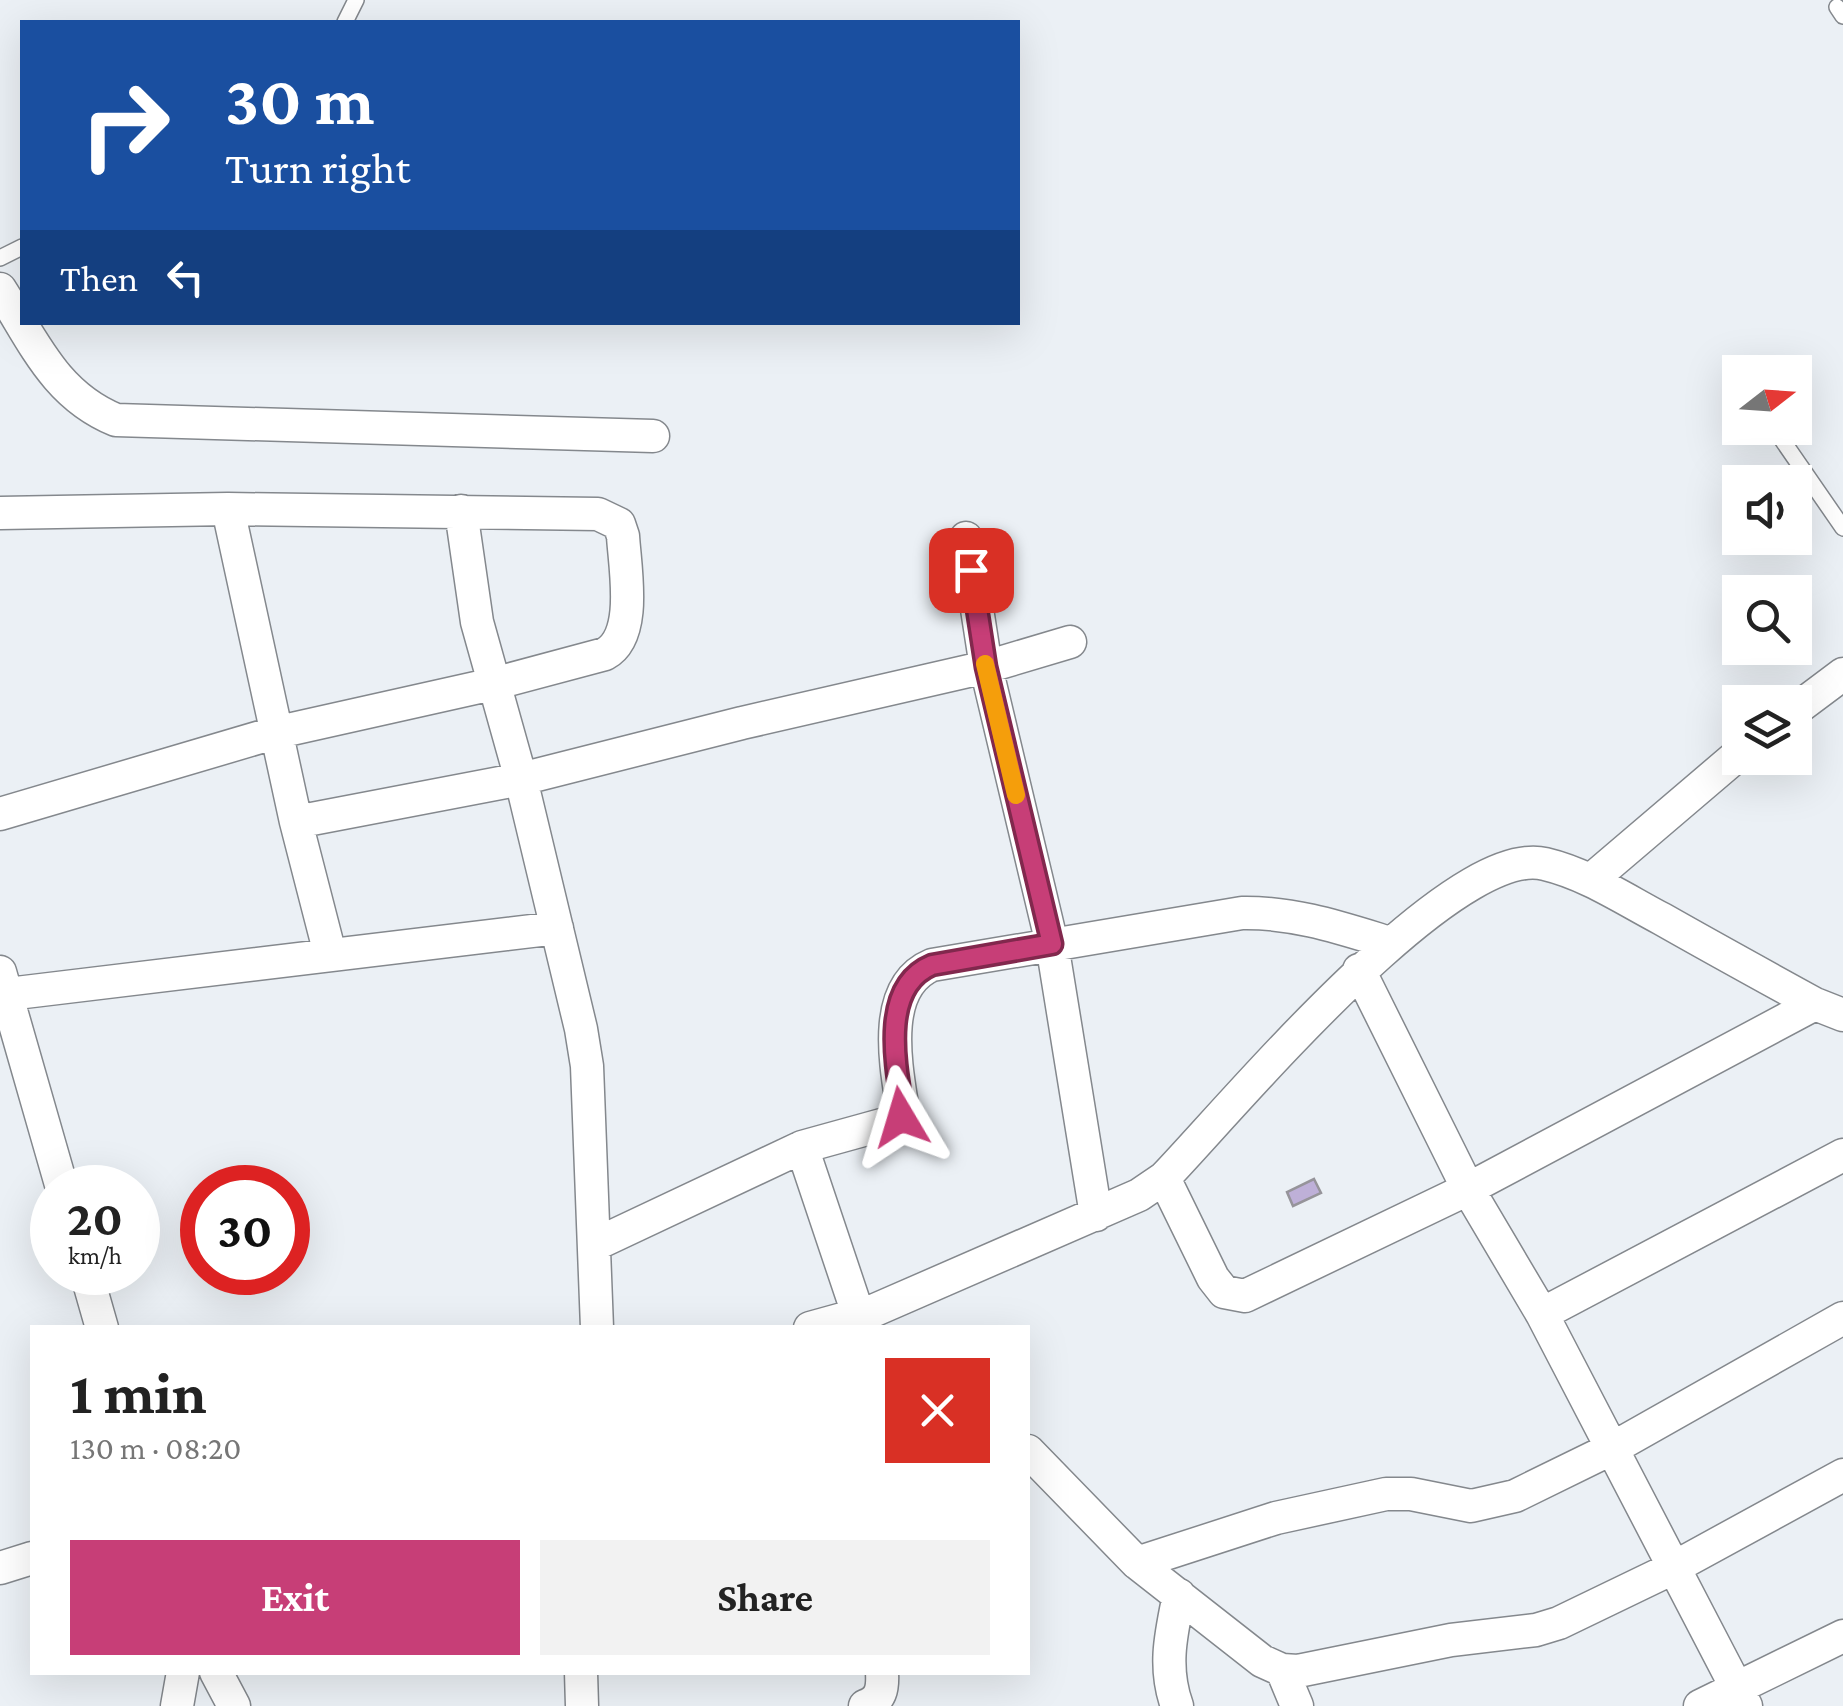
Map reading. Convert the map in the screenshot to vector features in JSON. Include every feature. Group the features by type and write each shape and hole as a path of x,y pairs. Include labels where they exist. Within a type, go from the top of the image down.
{"street":[{"path":"0,289 20,320"},
{"path":"23,325 65,389 89,409 116,420 653,436"},
{"path":"228,509 274,733 330,954"},
{"path":"0,513 228,509 598,514 619,524 626,626 616,648 493,684 274,733 0,814"},
{"path":"461,511 474,608 557,928 587,1066 597,1325"},
{"path":"966,538 986,667 1052,944 1096,1215"},
{"path":"296,822 520,780 742,723 986,667 1070,642"},
{"path":"1812,697 1843,674"},
{"path":"1591,880 1722,768"},
{"path":"828,1325 877,1317 1139,1195 1164,1178 1358,970 1471,882 1511,866 1540,862 1591,880 1829,1010"},
{"path":"594,1245 802,1147 901,1117 893,1057 902,999 917,971 932,965 1215,916 1269,912 1304,917 1390,944"},
{"path":"55,1165 6,1001 330,954 557,928"},
{"path":"1358,970 1468,1189 1542,1314 1742,1698"},
{"path":"1164,1178 1213,1278 1224,1292 1245,1296 1829,1010"},
{"path":"802,1147 877,1317"},
{"path":"1542,1314 1843,1155"},
{"path":"93,1295 101,1325"},
{"path":"1137,1562 1276,1518 1386,1494 1411,1494 1471,1506 1515,1496 1613,1448 1843,1318"},
{"path":"1030,1453 1137,1562 1262,1661 1298,1672 1451,1640 1536,1630 1560,1623 1673,1568 1843,1476"},
{"path":"0,1568 30,1559"},
{"path":"1177,1706 1167,1650 1179,1595"},
{"path":"1700,1706 1742,1698 1843,1636"},
{"path":"1282,1670 1296,1706"},
{"path":"177,1706 182,1675"},
{"path":"218,1675 234,1706"},
{"path":"581,1675 582,1706"},
{"path":"865,1706 878,1700 882,1675"}],"lane":[{"path":"1786,445 1843,528"}],"building":[{"path":"1314,1179 1321,1193 1293,1206 1287,1192"}],"slow traffic":[{"path":"985,664 1016,795"}],"route":[{"path":"901,1117 894,1039 902,999 917,971 1052,944 986,667 971,570"}]}
